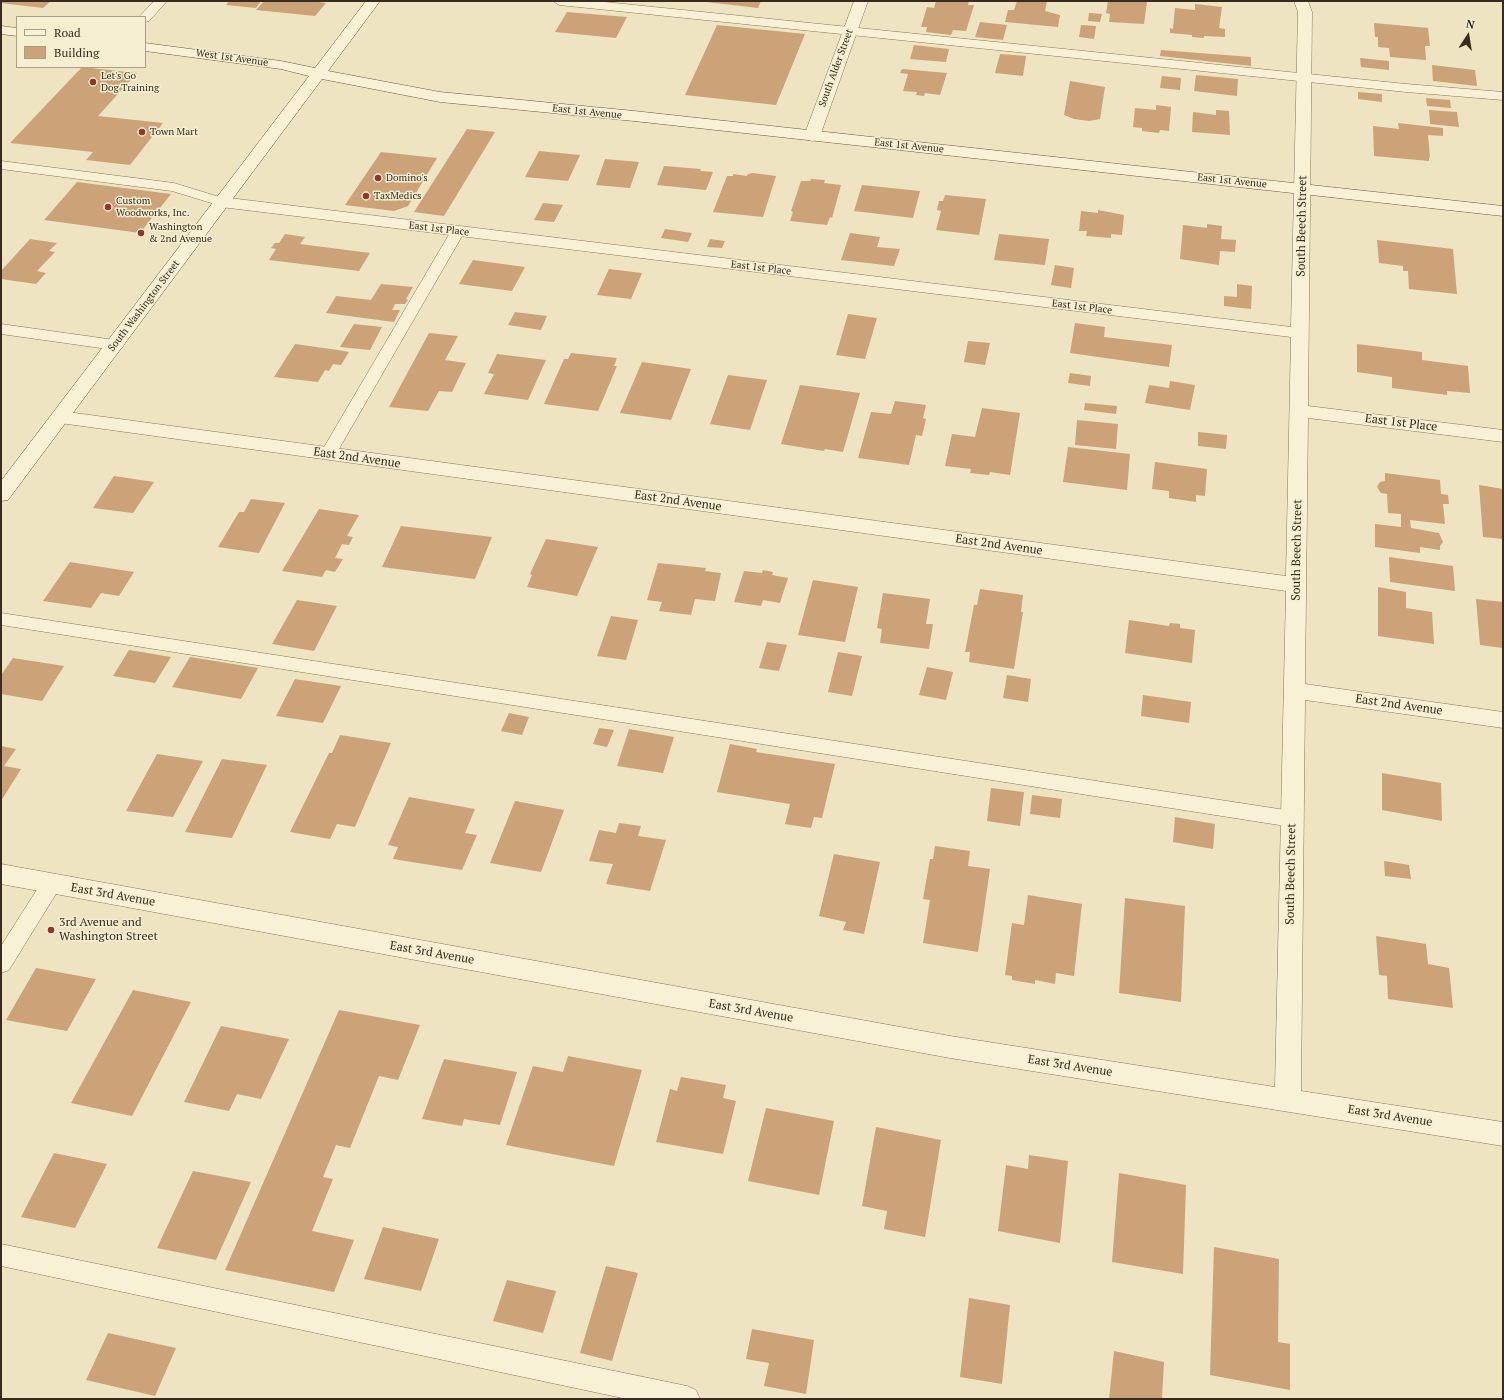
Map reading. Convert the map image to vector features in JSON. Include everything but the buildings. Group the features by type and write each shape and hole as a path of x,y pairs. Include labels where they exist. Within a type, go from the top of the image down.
{"street":[{"name":"South Washington Street","path":"1,495 115,345 317,73 373,1"},
{"name":"South Alder Street","path":"812,136 860,1"},
{"name":"South Beech Street","path":"1288,1101 1303,189 1305,12 1301,1"},
{"path":"1,30 16,32"},
{"name":"West 1st Avenue","path":"146,47 251,60 317,73"},
{"name":"East 1st Avenue","path":"317,73 440,97 1503,211"},
{"name":"East 1st Place","path":"221,202 1300,333"},
{"path":"1,329 115,345"},
{"name":"East 1st Place","path":"1299,411 1503,436"},
{"name":"East 2nd Avenue","path":"60,418 1296,585"},
{"name":"East 2nd Avenue","path":"1294,690 1503,720"},
{"name":"East 3rd Avenue","path":"1,874 950,1047 1503,1134"}],"lane":[{"path":"146,17 161,1"},
{"path":"559,1 1304,78 1503,96"},
{"path":"1,165 174,187 221,202"},
{"path":"328,454 458,231"},
{"path":"1,619 1292,819"},
{"path":"1,964 52,883"},
{"path":"1,1255 687,1399"}],"place":[{"name":"Let's Go Dog Training","path":"93,82"},
{"name":"Town Mart","path":"142,132"},
{"name":"Domino's","path":"378,178"},
{"name":"TaxMedics","path":"366,196"},
{"name":"Custom Woodworks, Inc.","path":"108,207"},
{"name":"Washington & 2nd Avenue","path":"141,233"},
{"name":"3rd Avenue and Washington Street","path":"51,930"}]}
